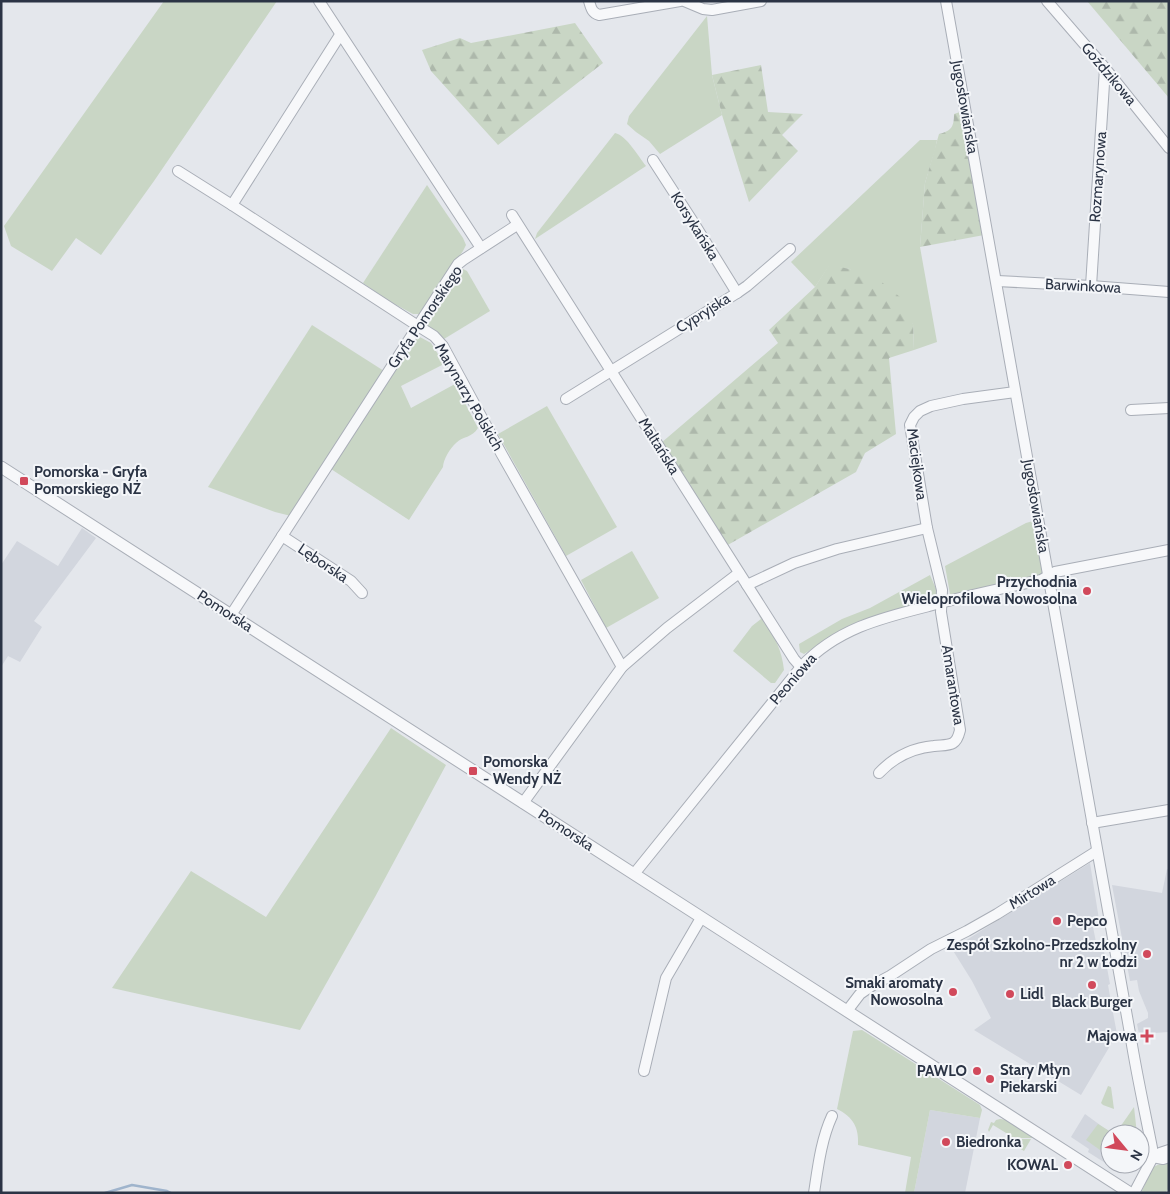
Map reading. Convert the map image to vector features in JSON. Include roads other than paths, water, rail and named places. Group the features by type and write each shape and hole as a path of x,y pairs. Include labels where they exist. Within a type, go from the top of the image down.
{"street":[{"path":"319,1 481,248 517,225"},
{"path":"589,1 592,9 599,15 680,1"},
{"path":"684,1 703,9 712,10 761,1"},
{"name":"Jugosłowiańska","path":"946,1 1152,1157"},
{"name":"Goździkowa","path":"1047,1 1105,68 1169,148"},
{"path":"232,205 340,35"},
{"name":"Rozmarynowa","path":"1090,286 1105,68"},
{"name":"Korsykańska","path":"653,160 737,293"},
{"name":"Marynarzy Polskich","path":"178,171 434,336 442,346 505,462 622,667"},
{"name":"Maltańska","path":"512,215 739,573 801,667"},
{"name":"Gryfa Pomorskiego","path":"231,615 458,264 481,248"},
{"name":"Cypryjska","path":"566,398 737,293 790,249"},
{"name":"Barwinkowa","path":"997,281 1169,292"},
{"name":"Maciejkowa","path":"942,602 942,590 927,528 910,424 920,411 931,406 963,399 1015,392"},
{"path":"1131,410 1169,408"},
{"name":"Pomorska","path":"1,467 1132,1193"},
{"path":"747,585 816,556 849,546 927,528"},
{"name":"Lęborska","path":"282,536 350,581 362,592"},
{"name":"Peoniowa","path":"634,874 801,667 825,646 842,635 875,621 942,602 1041,580 1055,572 1169,550"},
{"path":"523,803 622,667 667,628 739,573"},
{"name":"Amarantowa","path":"879,773 904,753 925,747 953,743 960,734 941,612 942,602"},
{"path":"1092,823 1169,810"},
{"name":"Mirtowa","path":"847,1011 860,994 930,948 997,914 1098,851"},
{"path":"644,1071 666,978 701,918"},
{"path":"814,1193 822,1145 826,1128 832,1116"},
{"path":"1132,1193 1152,1157 1160,1152 1169,1150"},
{"path":"1152,1157 1163,1159 1169,1157"}],"waterway":[{"path":"105,1193 132,1185 171,1193"}],"place":[{"name":"Pomorska - Gryfa Pomorskiego NŻ","path":"24,481"},
{"name":"Przychodnia Wieloprofilowa Nowosolna","path":"1087,591"},
{"name":"Pomorska - Wendy NŻ","path":"473,771"},
{"name":"Pepco","path":"1057,921"},
{"name":"Zespół Szkolno-Przedszkolny nr 2 w Łodzi","path":"1147,954"},
{"name":"Black Burger","path":"1092,985"},
{"name":"Smaki aromaty Nowosolna","path":"953,992"},
{"name":"Lidl","path":"1010,994"},
{"name":"Majowa","path":"1147,1036"},
{"name":"PAWLO","path":"977,1071"},
{"name":"Stary Młyn Piekarski","path":"990,1079"},
{"name":"Biedronka","path":"946,1142"},
{"name":"KOWAL","path":"1068,1165"}]}
